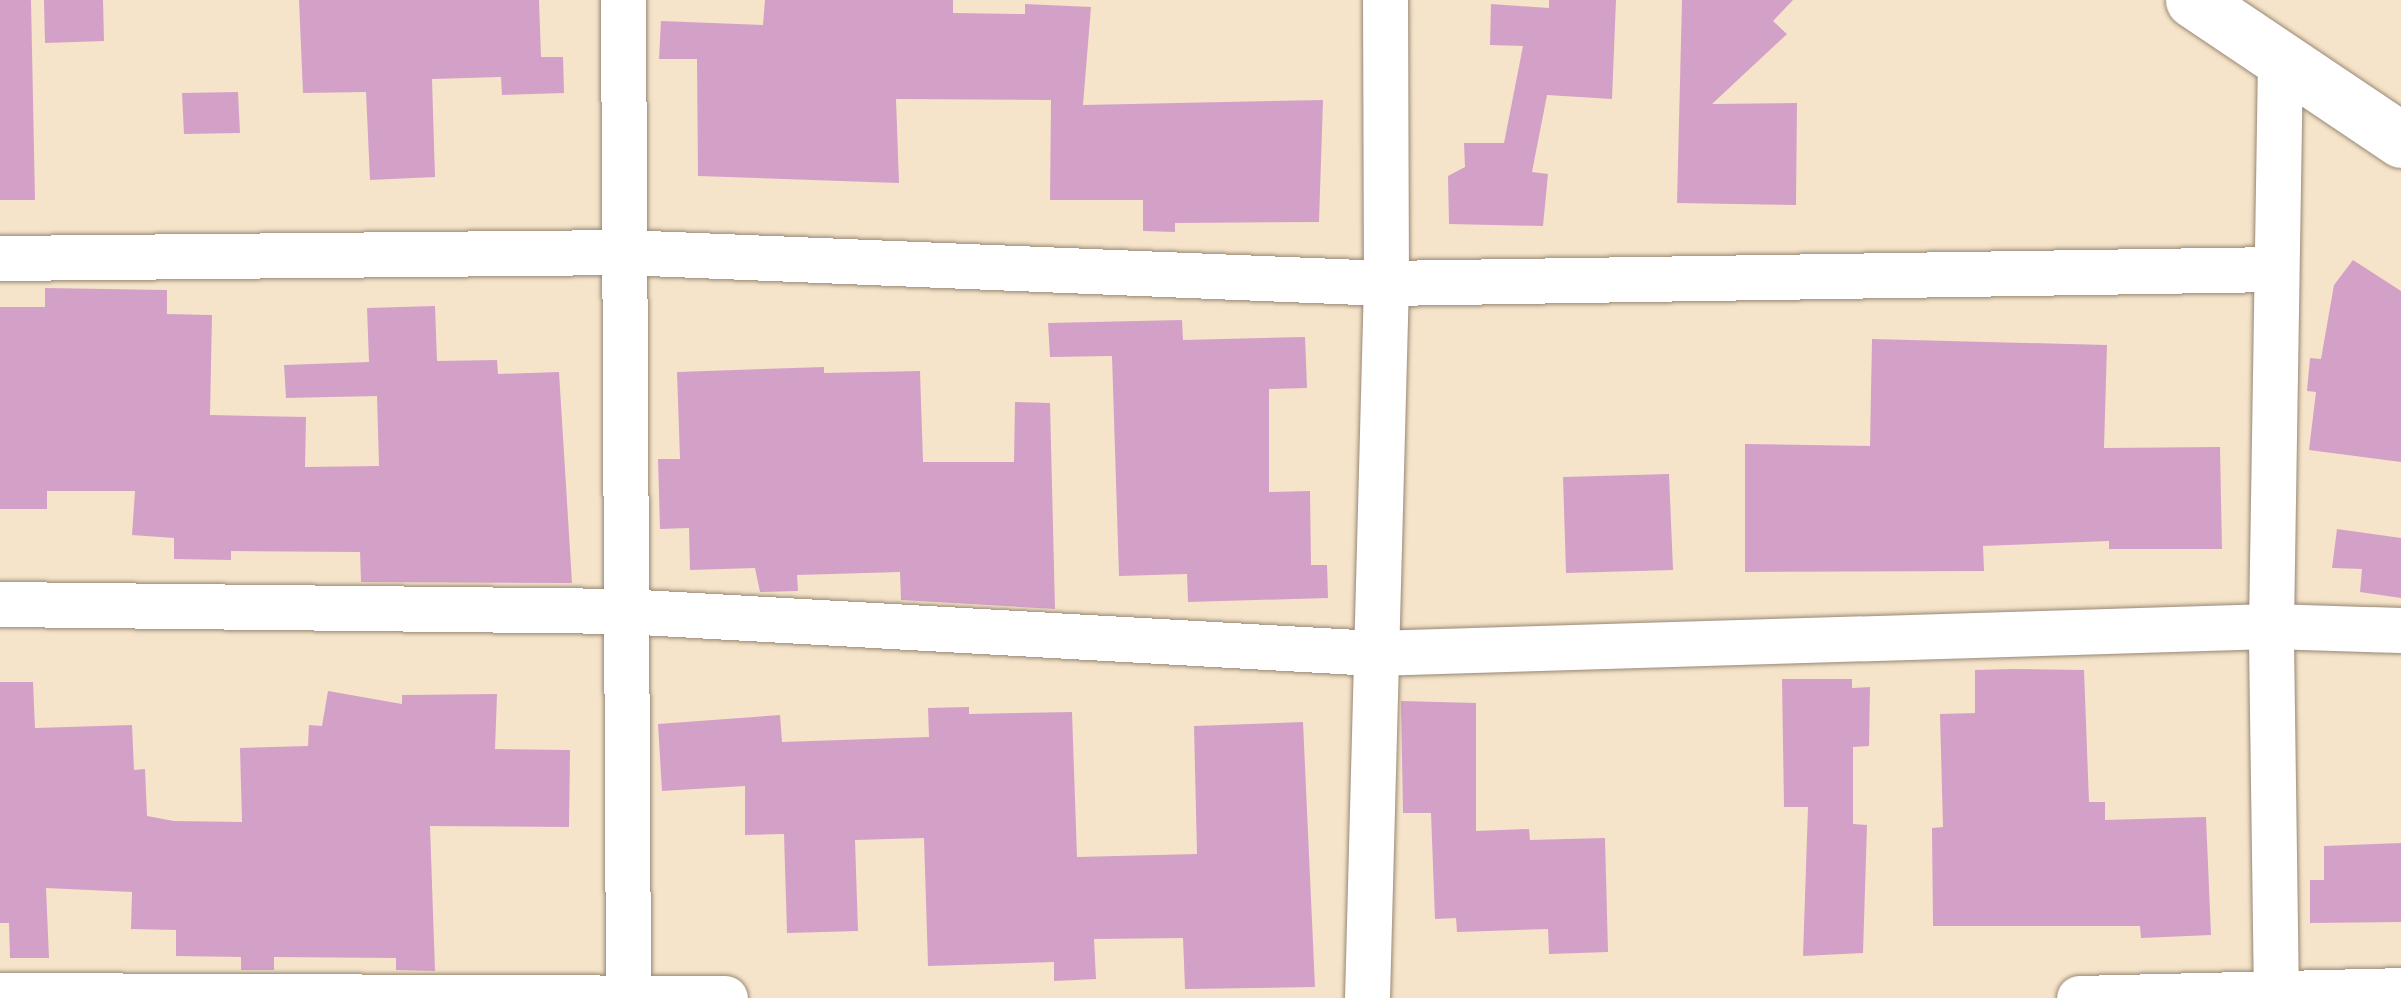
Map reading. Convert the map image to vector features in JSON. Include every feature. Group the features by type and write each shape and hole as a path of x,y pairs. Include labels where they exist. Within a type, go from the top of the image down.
{"main road":[{"path":"2209,4 2280,58 2401,140"}],"street":[{"path":"624,0 623,612 628,996"},
{"path":"1367,998 1386,283 1384,0"},
{"path":"2276,995 2270,626 2280,58"},
{"path":"0,258 623,252 1386,283 2274,269"},
{"path":"0,604 623,612 1374,653 2270,626 2401,630"},
{"path":"2079,998 2401,990"},
{"path":"0,995 725,998"}],"building":[{"path":"0,0 31,0 35,200 0,200"},
{"path":"44,0 103,0 104,41 45,43"},
{"path":"299,0 539,0 541,57 563,57 564,93 502,95 501,77 432,79 435,177 370,180 366,92 303,93"},
{"path":"765,0 953,0 953,13 1025,14 1025,4 1091,7 1083,105 1323,100 1319,222 1175,223 1175,232 1143,231 1143,200 1050,200 1051,100 896,99 899,183 698,176 697,59 659,59 661,21 763,25"},
{"path":"1549,0 1616,0 1612,99 1547,95 1532,172 1548,174 1543,226 1449,224 1448,176 1465,167 1464,143 1504,143 1523,46 1490,45 1491,4 1549,8"},
{"path":"1682,0 1793,0 1773,21 1787,34 1712,104 1797,103 1796,205 1677,203"},
{"path":"238,92 240,133 184,134 182,93"},
{"path":"2353,260 2401,291 2401,462 2309,450 2316,392 2307,391 2310,358 2321,359 2334,285"},
{"path":"45,288 167,290 167,314 212,315 210,415 306,417 305,467 379,466 377,396 286,398 284,365 369,362 367,308 435,306 437,361 497,360 498,374 559,372 572,583 361,582 360,552 231,551 231,560 174,559 174,538 132,535 135,491 47,491 47,509 0,509 0,307 45,307"},
{"path":"1182,320 1183,340 1305,337 1307,388 1269,389 1269,492 1310,491 1311,565 1327,565 1328,598 1188,602 1187,574 1119,576 1112,356 1050,357 1048,323"},
{"path":"1872,339 2107,345 2104,448 2220,447 2222,549 2109,549 2109,541 1983,546 1984,571 1745,572 1745,444 1870,446"},
{"path":"824,367 824,373 920,371 923,462 1014,462 1015,402 1050,403 1055,609 901,600 900,572 797,575 798,591 760,592 755,568 690,570 689,528 660,529 658,459 680,459 677,372"},
{"path":"1669,474 1673,570 1566,573 1563,477"},
{"path":"2337,529 2401,538 2401,598 2360,592 2362,569 2332,568"},
{"path":"1975,670 2084,670 2089,802 2105,802 2105,820 2206,817 2211,935 2141,938 2140,926 1933,926 1932,828 1943,827 1940,714 1975,713"},
{"path":"1782,679 1852,679 1852,688 1870,687 1869,746 1853,747 1853,824 1867,825 1863,953 1803,956 1808,807 1784,807"},
{"path":"0,682 33,682 35,728 132,725 134,770 145,769 147,816 174,821 242,822 240,748 308,746 309,725 322,726 328,691 402,704 402,695 497,694 495,749 570,750 569,827 430,826 435,971 396,970 396,958 274,957 274,970 241,970 241,957 176,956 176,930 131,929 132,892 46,888 49,958 10,958 9,923 0,923"},
{"path":"1401,701 1476,703 1476,831 1529,829 1530,840 1605,838 1608,952 1549,954 1548,929 1457,932 1456,918 1435,919 1431,813 1403,813"},
{"path":"969,707 969,714 1072,712 1077,857 1197,854 1194,726 1303,722 1315,987 1185,989 1183,938 1094,939 1096,979 1054,981 1054,962 928,966 924,838 855,840 858,931 787,933 784,834 745,835 745,786 662,791 658,724 780,715 782,742 929,737 928,708"},
{"path":"2401,843 2401,922 2310,923 2310,880 2324,880 2324,846"}]}
